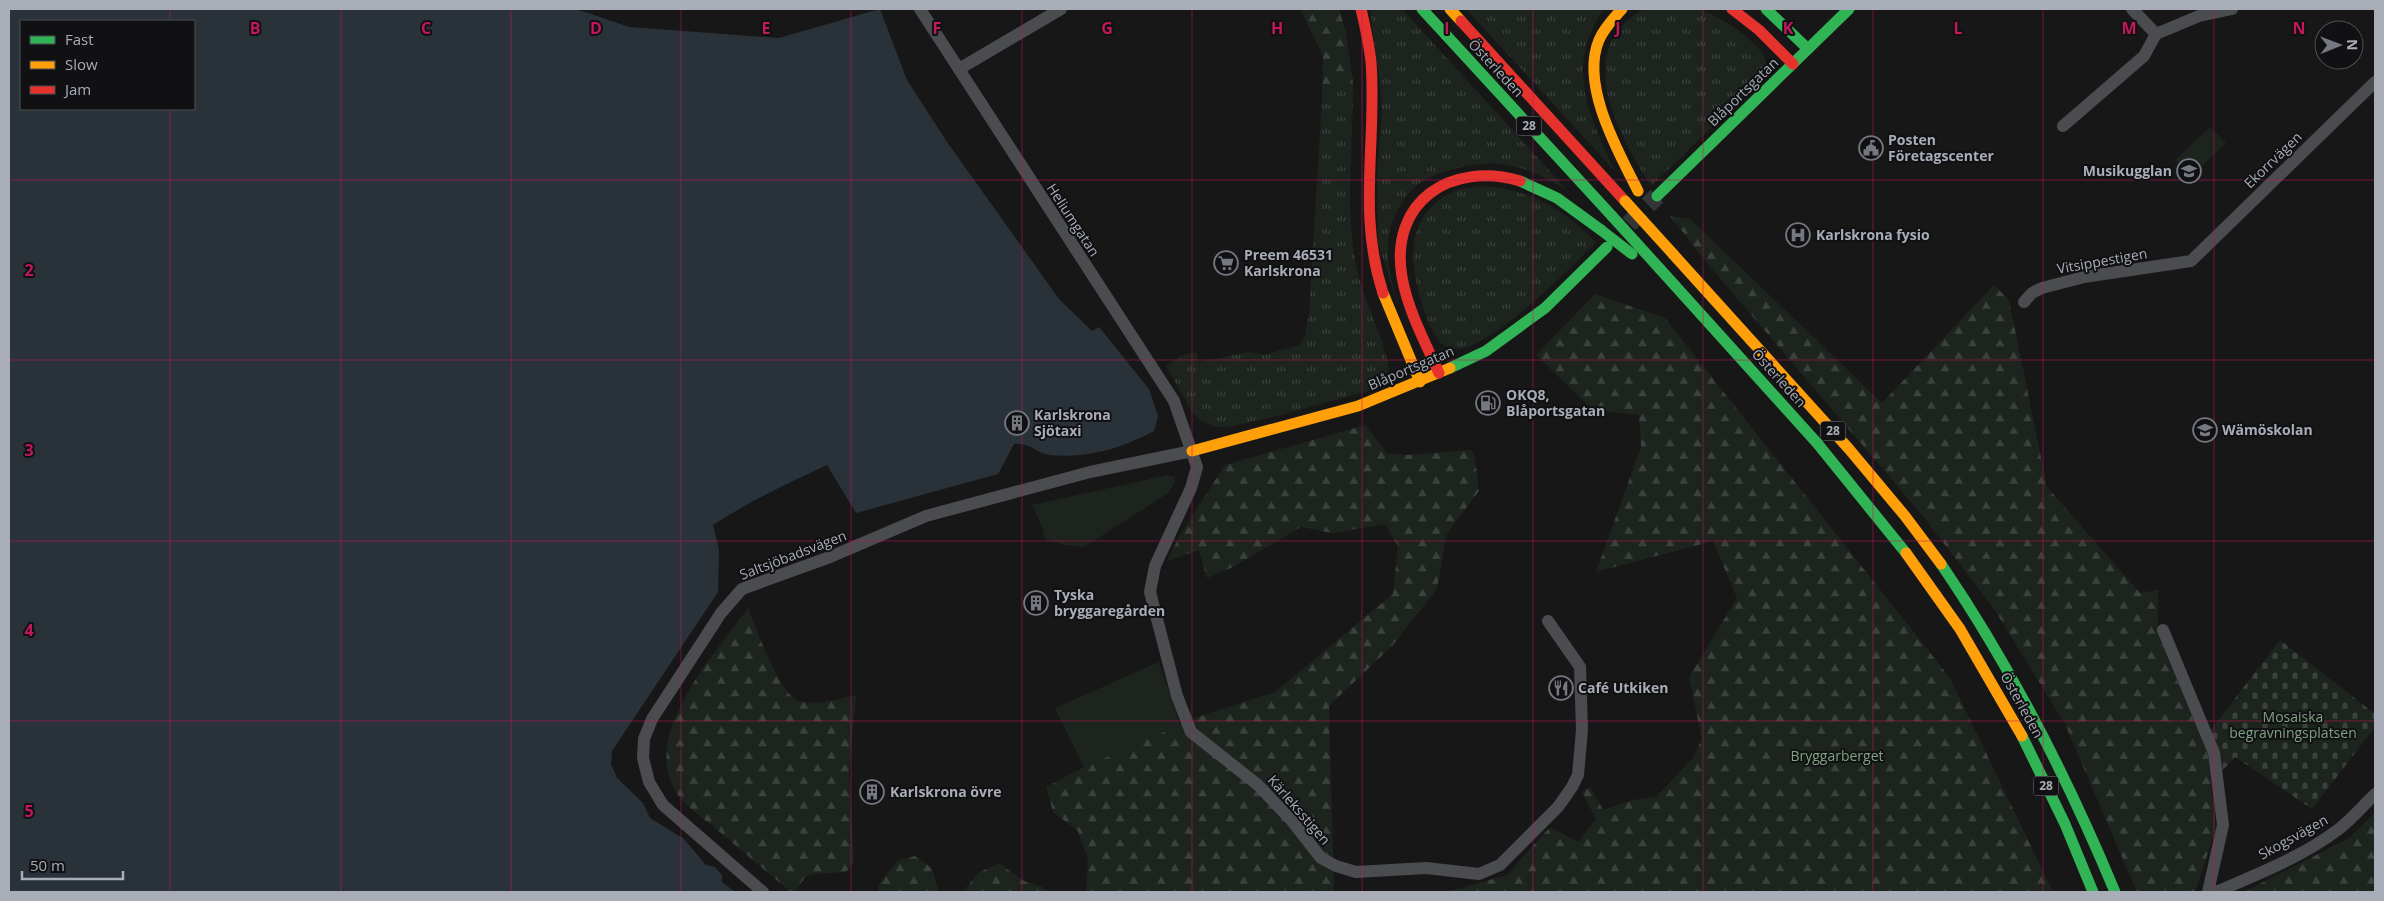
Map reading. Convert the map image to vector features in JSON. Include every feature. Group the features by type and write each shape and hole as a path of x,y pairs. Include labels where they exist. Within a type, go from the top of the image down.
{"main road":[{"path":"1360,9 1367,37 1371,75 1368,200 1374,262 1388,307 1420,382"},
{"name":"Österleden","path":"1422,9 1612,216 1658,271 1679,290 1812,437 1887,528 1959,628 2026,742 2068,831 2093,892"},
{"name":"Österleden","path":"1450,9 1829,426 1905,516 1937,559 2010,672 2043,731 2115,892"},
{"path":"1622,9 1606,26 1596,50 1595,79 1610,132 1662,242"},
{"path":"1732,9 1759,30 1793,64"},
{"path":"1766,9 1808,49"},
{"name":"Blåportsgatan","path":"1657,196 1849,9"},
{"path":"1439,374 1408,301 1400,261 1405,225 1414,208 1426,195 1455,178 1489,175 1506,177 1542,189 1658,271"},
{"name":"Blåportsgatan","path":"1192,451 1358,406 1439,374 1486,351 1545,308 1607,248"}],"street":[{"name":"Heliumgatan","path":"920,9 1174,401 1192,451"},
{"path":"959,69 1060,9"},
{"path":"2132,9 2156,34"},
{"path":"2062,126 2144,56 2156,34 2199,16 2232,9"},
{"name":"Ekorrvägen","path":"2191,261 2375,82"},
{"name":"Vitsippestigen","path":"2024,302 2032,293 2042,288 2084,277 2191,261"},
{"name":"Kärleksstigen","path":"1192,451 1197,467 1194,481 1154,566 1150,592 1177,696 1191,732 1258,785 1292,820 1321,858 1336,866 1356,872 1426,868 1479,874 1500,865 1558,807 1578,775 1582,730 1580,667 1548,621"},
{"name":"Saltsjöbadsvägen","path":"763,892 663,805 649,782 643,758 644,739 652,719 721,613 742,589 830,557 926,516 1090,472 1192,451"},
{"path":"2163,630 2214,753 2223,825 2208,892"},
{"name":"Skogsvägen","path":"2216,892 2270,869 2312,847 2340,828 2375,794"}],"green space":[{"path":"1684,8 1705,11 1746,36 1761,52 1766,64 1763,78 1651,186 1638,165 1615,118 1608,93 1605,69 1609,47 1621,26 1643,9"},
{"path":"1300,9 1339,9 1346,32 1353,83 1322,99 1323,56"},
{"path":"1370,9 1402,9 1567,190 1531,172 1499,164 1453,169 1431,177 1417,185 1401,204 1393,219 1389,234 1389,262 1399,309 1378,242 1377,173 1382,110"},
{"path":"1466,9 1604,9 1592,29 1585,50 1583,70 1589,109 1614,170"},
{"path":"1353,83 1350,183 1351,232 1360,281 1383,344 1388,367 1386,381 1372,390 1273,417 1232,426 1216,427 1202,421 1192,412 1166,366 1185,354 1196,352 1199,362 1249,352 1264,355 1300,345 1305,336 1309,314 1322,99"},
{"path":"2210,127 2226,143 2190,177 2175,160"},
{"path":"1477,186 1512,190 1528,195 1557,210 1596,242 1551,286 1512,320 1475,344 1455,349 1447,347 1440,342 1425,314 1416,281 1413,251 1419,224 1427,212 1438,201 1455,191"},
{"path":"1670,216 1690,219 1882,403 1994,285 2009,300 2047,487 2140,593 2158,590 2158,634 2208,755 2216,829 2195,892 2137,892 2065,724 1996,612 1923,516 1712,269"},
{"name":"Bryggarberget","path":"1595,294 1665,318 1950,678 2053,892 1446,892 1507,875 1550,827 1578,842 1596,819 1582,792 1590,786 1603,810 1633,800 1656,797 1693,758 1702,739 1689,677 1737,598 1713,541 1596,572 1641,447 1639,415 1593,410 1536,355"},
{"path":"1365,425 1387,453 1407,455 1472,450 1479,491 1446,535 1437,589 1392,646 1329,706 1334,892 1086,892 1088,860 1078,831 1053,812 1046,787 1084,767 1194,718 1275,692 1393,594 1398,546 1385,524 1332,533 1301,527 1231,568 1207,578 1199,550 1167,561 1180,535 1225,465"},
{"path":"1168,475 1175,477 1175,483 1167,494 1084,547 1065,545 1047,540 1042,534 1044,531 1032,505"},
{"path":"748,608 776,674 791,696 799,701 812,703 856,695 849,771 854,862 846,872 813,874 805,877 795,892 791,892 687,805 674,789 667,766 668,742 675,718 687,693 702,669"},
{"name":"Mosaiska begravningsplatsen","path":"2280,640 2375,714 2375,727 2312,809 2235,757 2221,772 2210,731"},
{"path":"1159,662 1180,725 1084,767 1055,708"},
{"path":"2375,812 2375,892 2244,892 2349,838"},
{"path":"915,856 932,868 939,892 878,892 879,884 898,860"},
{"path":"999,863 1024,881 1042,887 1049,892 963,892 978,873"}],"shaded area":[{"path":"9,9 576,9 629,27 779,38 880,9 907,80 947,142 1059,299 1092,331 1099,327 1149,389 1158,416 1154,431 1117,447 1091,454 1050,455 1029,446 1014,444 998,474 856,513 827,465 755,500 713,525 719,550 718,592 612,751 611,764 617,778 643,803 650,818 684,839 706,865 715,867 722,875 722,882 735,892 9,892"}],"tunnel":[{"path":"1629,224 1657,196"}],"traffic: fast":[{"path":"1422,9 1446,35"},
{"path":"1766,9 1808,49"},
{"path":"1657,196 1849,9"},
{"path":"1446,35 1612,216"},
{"path":"1520,181 1557,198 1601,230"},
{"path":"1612,216 1660,269"},
{"path":"1601,230 1632,254"},
{"path":"1450,368 1486,351 1545,308 1607,247"},
{"path":"1660,269 1817,443 1906,553"},
{"path":"1941,564 1967,603 2037,724 2078,807 2115,892"},
{"path":"2022,736 2065,824 2093,892"}],"traffic: slow":[{"path":"1450,9 1461,21"},
{"path":"1622,9 1606,27 1599,40 1594,58 1594,77 1598,97 1612,138 1638,191"},
{"path":"1625,201 1673,254"},
{"path":"1673,254 1849,449 1905,516 1941,564"},
{"path":"1383,293 1420,382"},
{"path":"1192,451 1358,406 1450,368"},
{"path":"1906,553 1960,629 2022,736"}],"traffic: jam":[{"path":"1361,9 1371,62 1372,120 1369,206 1371,235 1375,264 1383,293"},
{"path":"1732,9 1759,30 1793,64"},
{"path":"1461,21 1625,201"},
{"path":"1439,373 1408,302 1405,290 1402,277 1401,250 1405,227 1415,208 1430,193 1449,183 1471,177 1495,176 1520,181"}],"place":[{"name":"Posten Företagscenter","path":"1871,148"},
{"name":"Musikugglan","path":"2189,171"},
{"name":"Karlskrona fysio","path":"1798,235"},
{"name":"Preem 46531 Karlskrona","path":"1226,263"},
{"name":"OKQ8, Blåportsgatan","path":"1488,403"},
{"name":"Karlskrona Sjötaxi","path":"1017,423"},
{"name":"Wämöskolan","path":"2205,430"},
{"name":"Tyska bryggaregården","path":"1036,603"},
{"name":"Café Utkiken","path":"1561,688"},
{"name":"Karlskrona övre","path":"872,792"}]}
